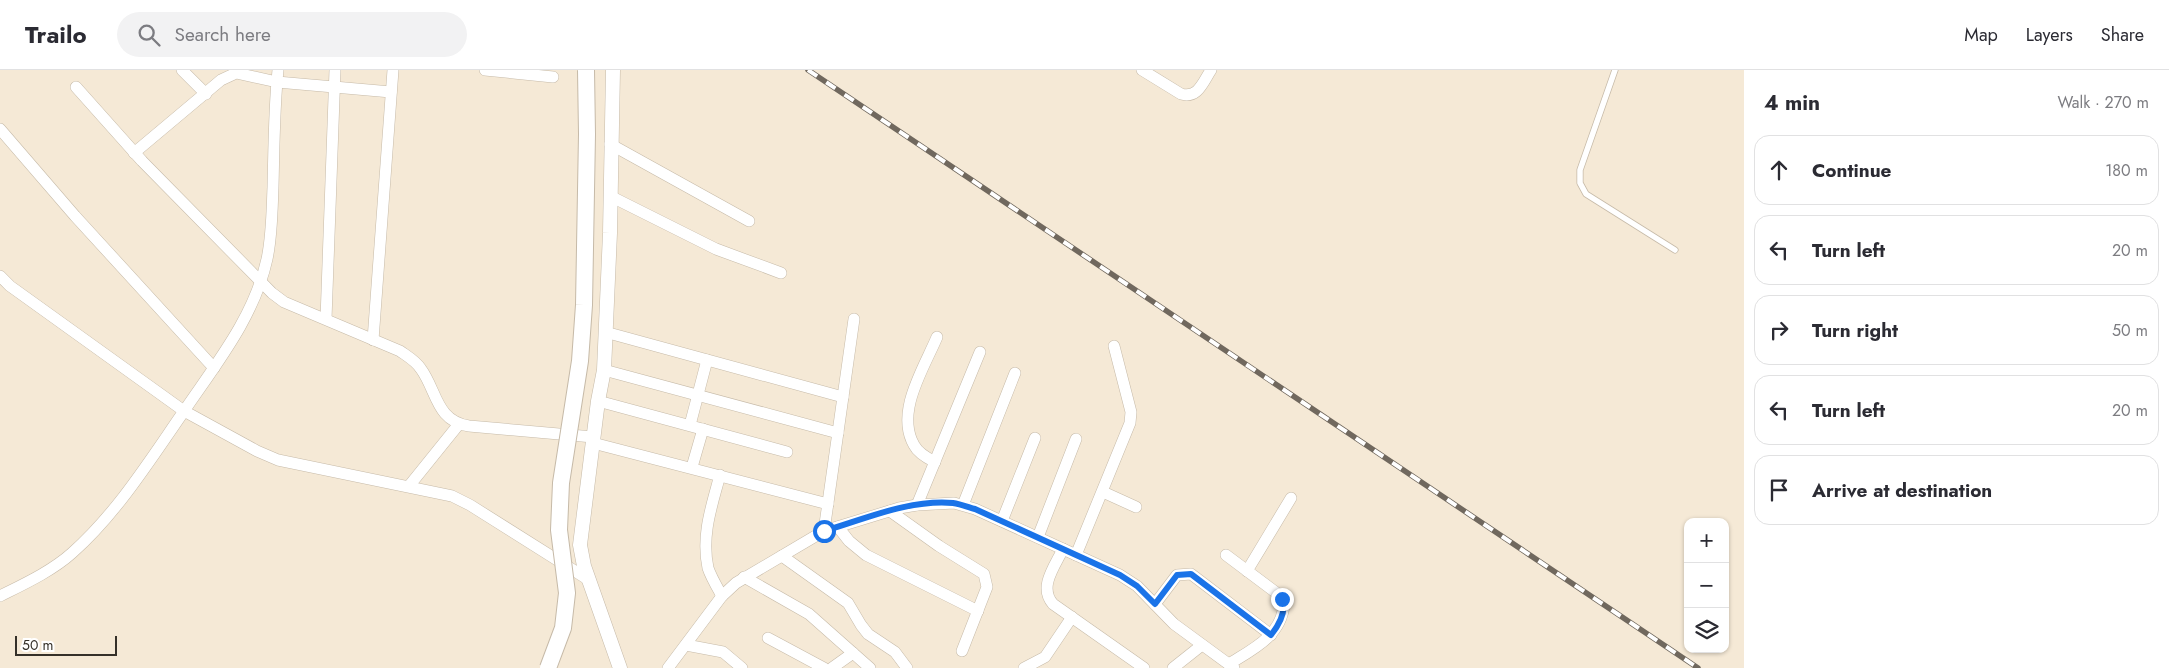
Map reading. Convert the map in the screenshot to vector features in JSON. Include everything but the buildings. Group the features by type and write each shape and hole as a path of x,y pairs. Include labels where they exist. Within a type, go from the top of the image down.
{"main road":[{"path":"548,668 563,628 567,593 559,520 560,483 580,360 584,305 587,134 586,70"}],"street":[{"path":"182,70 206,94"},
{"path":"0,596 22,586 70,555 92,534 139,477 214,368 246,316 261,282 272,223 278,70"},
{"path":"326,320 335,70"},
{"path":"373,340 393,70"},
{"path":"485,70 553,77"},
{"path":"612,70 610,233 604,370 598,401 580,545 589,580 620,668"},
{"path":"1142,70 1181,94 1188,96 1194,94 1200,88 1211,70"},
{"path":"134,153 222,80 236,72 277,82 391,92"},
{"path":"76,87 134,153 261,282 284,302 400,351 421,368 444,413 459,424 593,440 828,504"},
{"path":"0,129 75,216 214,368"},
{"path":"610,144 749,221"},
{"path":"610,196 716,249 781,274"},
{"path":"0,276 10,286 184,411 232,438 278,460 452,496 470,505 589,580"},
{"path":"824,531 854,319"},
{"path":"605,332 843,397"},
{"path":"934,462 914,446 907,423 914,389 937,338"},
{"path":"1076,555 1126,437 1130,418 1131,412 1114,346"},
{"path":"917,505 980,352"},
{"path":"690,425 707,360"},
{"path":"604,370 838,433"},
{"path":"964,506 1015,373"},
{"path":"598,401 787,452"},
{"path":"408,486 459,424"},
{"path":"692,467 703,429"},
{"path":"1002,521 1036,438"},
{"path":"1038,537 1076,438"},
{"path":"720,475 706,528 706,548 708,569 722,596"},
{"path":"1103,492 1136,507"},
{"path":"1247,571 1291,498"},
{"path":"673,665 722,596 744,577 824,531 890,511 937,502 964,506 1002,521 1120,575 1137,586 1174,624 1232,666 1271,635 1283,613 1284,605 1282,599 1226,555"},
{"path":"890,511 934,543 984,574 987,587 962,651"},
{"path":"838,527 849,541 866,555 978,611"},
{"path":"1063,549 1047,582 1046,591 1048,598 1053,604 1143,668"},
{"path":"782,556 848,603 868,634 895,652 907,668"},
{"path":"1155,604 1177,575 1191,574 1271,635"},
{"path":"744,577 809,614 870,668"},
{"path":"1024,668 1045,657 1072,617"},
{"path":"768,638 824,668"},
{"path":"686,645 723,652 742,668"},
{"path":"1172,668 1202,645"},
{"path":"832,668 853,653"}],"lane":[{"path":"1614,70 1580,170 1580,183 1586,194 1675,250"}],"railway":[{"path":"808,70 1698,668"}],"route":[{"path":"824,531 899,508 937,502 954,503 975,509 1120,575 1137,586 1155,604 1177,575 1191,574 1271,635 1278,626 1283,613 1284,605 1282,599"}]}
